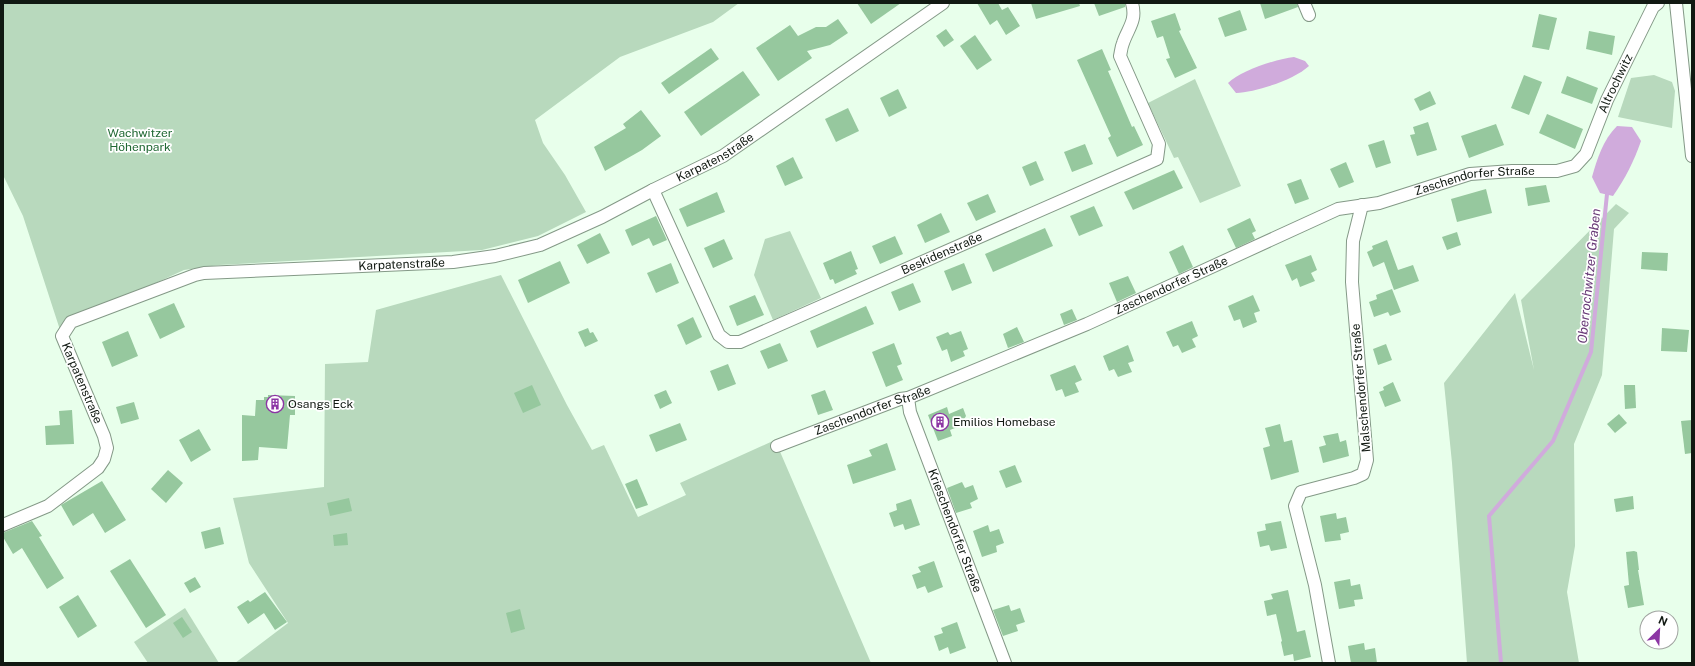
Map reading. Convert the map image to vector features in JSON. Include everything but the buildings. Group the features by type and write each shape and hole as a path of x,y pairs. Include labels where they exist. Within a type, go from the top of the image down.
{"street":[{"name":"Karpatenstraße","path":"3,525 48,506 98,468 104,459 107,448 104,436 62,336 71,322 204,273 454,262 495,256 540,245 602,218 653,190 723,156 943,3"},
{"name":"Beskidenstraße","path":"653,190 720,335 728,342 740,342 1157,159 1159,144 1120,56 1123,44 1134,19 1135,11 1132,3"},
{"path":"1304,3 1309,15"},
{"name":"Altrochwitz","path":"1575,166 1586,154 1607,100 1653,6 1658,3"},
{"path":"1676,3 1692,156"},
{"name":"Zaschendorfer Straße","path":"777,446 900,399 908,398 1087,324 1338,209 1379,203 1470,174 1512,171 1557,171 1575,166"},
{"name":"Malschendorfer Straße","path":"1329,663 1315,585 1295,506 1301,492 1354,478 1363,474 1367,460 1352,282 1353,241 1362,205"},
{"name":"Krieschendorfer Straße","path":"908,398 910,412 1005,663"}],"green space":[{"name":"Wachwitzer Höhenpark","path":"3,3 739,3 713,22 620,57 535,120 543,143 565,175 586,212 538,236 482,250 219,265 184,270 71,322 62,336 23,216 3,175"},
{"path":"1654,75 1672,82 1675,91 1672,128 1618,117 1631,78"},
{"path":"1195,79 1241,186 1200,203 1178,157 1174,158 1148,103"},
{"path":"1616,204 1629,213 1614,229 1602,375 1574,444 1575,546 1567,592 1579,663 1467,663 1452,463 1444,383 1515,293 1534,370 1521,300"},
{"path":"790,231 821,298 773,320 754,275 765,239"},
{"path":"501,275 567,405 592,450 604,445 638,517 686,495 680,483 775,440 871,663 235,663 288,623 249,563 233,498 324,487 325,364 368,362 376,310"},
{"path":"185,608 219,663 148,663 134,642"}],"shaded area":[{"path":"1294,57 1305,61 1309,66 1285,80 1264,88 1236,93 1228,83 1241,74 1259,66"},
{"path":"1617,126 1632,127 1641,141 1629,170 1613,196 1600,193 1592,177 1604,144"}],"waterway":[{"name":"Oberrochwitzer Graben","path":"1501,663 1489,516 1553,441 1591,352 1607,194"}],"place":[{"name":"Osangs Eck","path":"275,404"},
{"name":"Emilios Homebase","path":"940,422"}]}
